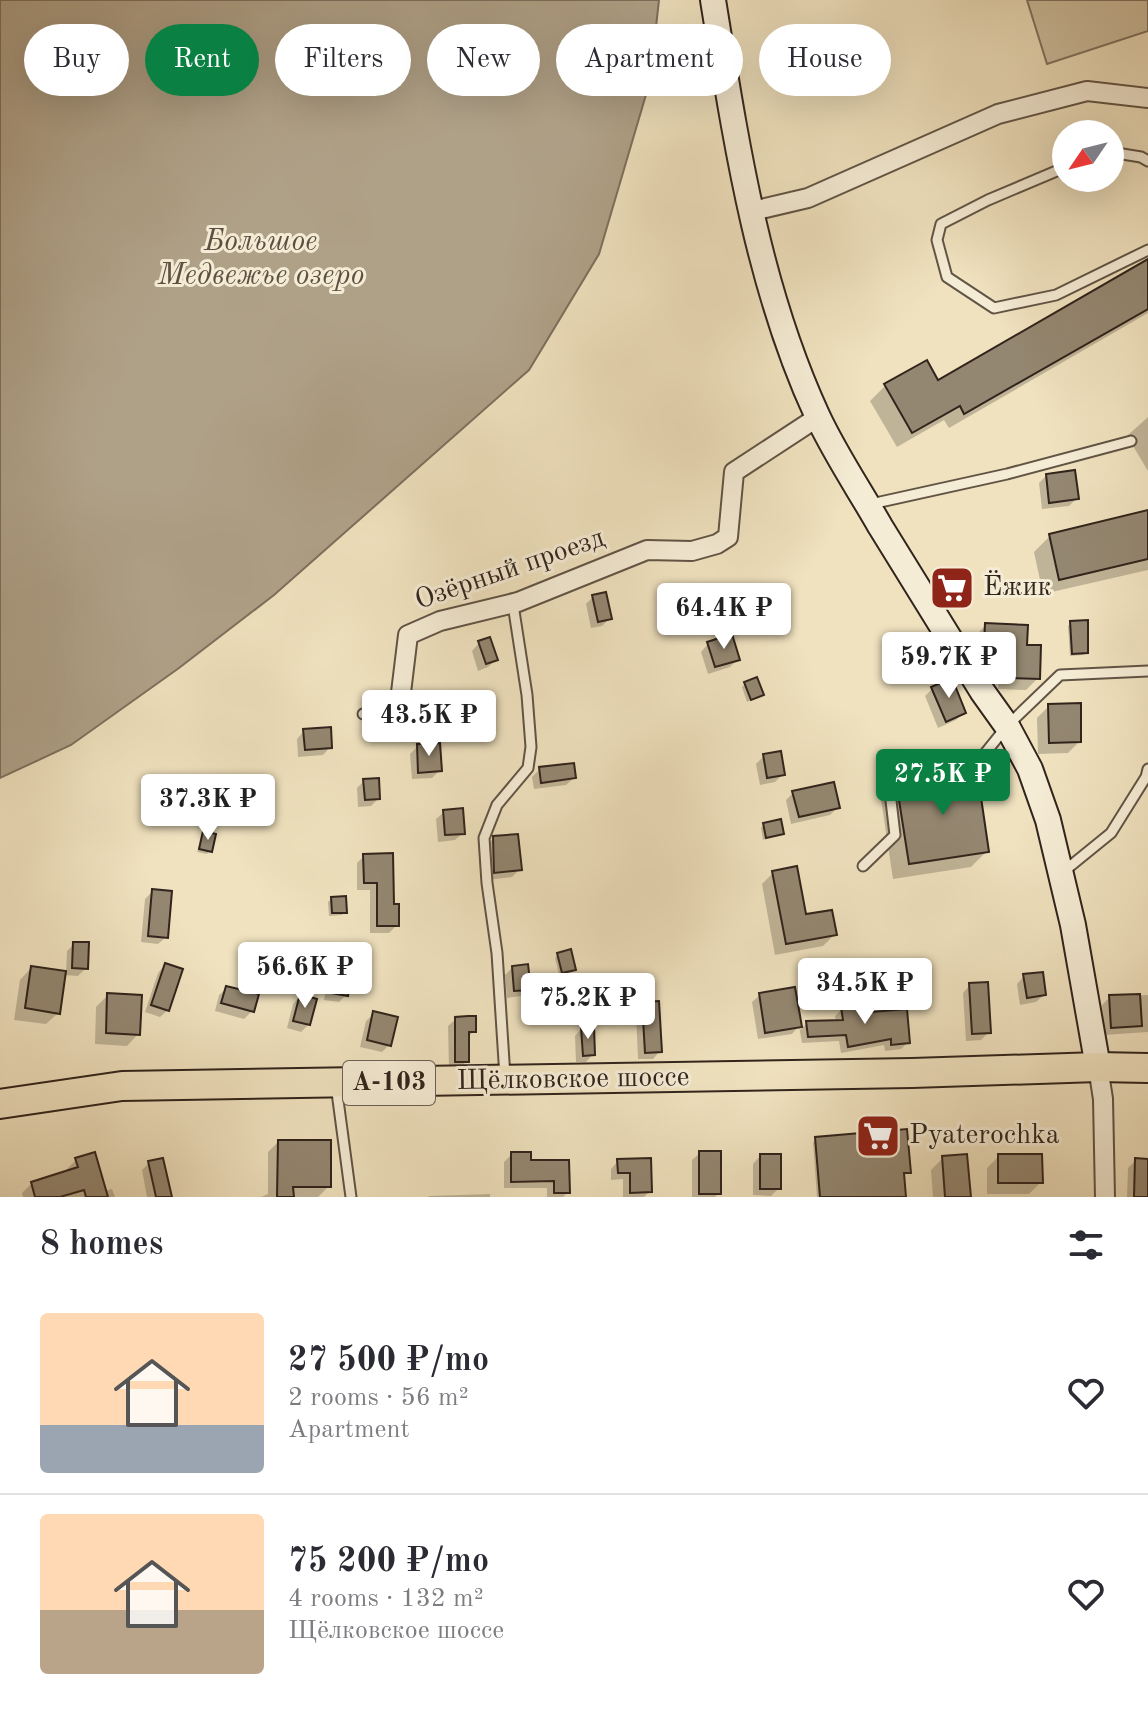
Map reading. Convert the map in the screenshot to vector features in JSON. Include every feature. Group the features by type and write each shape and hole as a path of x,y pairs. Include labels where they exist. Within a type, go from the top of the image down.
{"main road":[{"path":"713,0 741,167 769,288 795,363 818,417 867,504 989,702 1007,726 1030,769 1048,820 1073,925 1098,1067"},
{"name":"Щёлковское шоссе","path":"0,1104 122,1086 1148,1068"}],"street":[{"path":"753,211 808,198 998,114 1087,91 1148,98"},
{"name":"Озёрный проезд","path":"399,709 408,635 440,621 518,602 647,550 692,551 717,544 728,537 734,472 818,417"},
{"path":"1098,1067 1103,1099 1105,1197"}],"lane":[{"path":"1124,154 1148,161"},
{"path":"1052,173 941,224 937,240 947,277 994,308 1056,295 1148,250"},
{"path":"867,504 1007,474 1131,441"},
{"path":"505,1081 497,953 484,838 497,805 528,768 530,758 527,695 514,611 518,602"},
{"path":"863,866 895,835 888,775 978,762 1007,726 1060,675 1148,671"},
{"path":"363,714 456,703"},
{"path":"1061,874 1111,833 1148,769"},
{"path":"336,1084 351,1197"}],"shaded area":[{"path":"1027,0 1148,0 1148,31 1047,64"}],"water":[{"name":"Большое Медвежье озеро","path":"0,0 659,0 656,24 556,24 556,96 646,96 599,254 529,370 274,595 71,745 0,778"}],"building":[{"path":"1148,259 1148,309 964,414 960,406 912,433 884,384 927,360 938,380"},
{"path":"1075,470 1079,499 1049,503 1046,474"},
{"path":"1148,510 1148,559 1059,580 1049,534"},
{"path":"606,592 612,619 598,622 592,595"},
{"path":"1088,620 1088,653 1072,654 1070,621"},
{"path":"985,623 1028,625 1027,645 1041,645 1040,679 1009,678 1011,646 984,645"},
{"path":"732,634 740,660 715,667 707,642"},
{"path":"490,637 498,660 486,664 478,641"},
{"path":"757,677 764,695 751,700 744,682"},
{"path":"952,678 966,713 946,722 931,687"},
{"path":"1081,703 1081,742 1049,743 1048,704"},
{"path":"331,727 332,748 305,750 303,729"},
{"path":"440,743 442,771 418,773 417,744"},
{"path":"781,751 785,775 767,778 763,754"},
{"path":"574,763 576,778 541,783 539,767"},
{"path":"977,770 989,852 909,864 896,781"},
{"path":"379,778 380,799 365,800 363,779"},
{"path":"834,782 840,808 799,817 792,791"},
{"path":"463,808 465,834 445,835 443,810"},
{"path":"781,819 784,834 766,838 763,823"},
{"path":"203,831 216,834 212,852 199,849"},
{"path":"518,834 522,870 494,873 493,836"},
{"path":"393,853 394,904 399,904 399,926 377,926 377,883 364,883 363,854"},
{"path":"797,866 806,914 832,910 837,935 786,944 772,871"},
{"path":"152,889 172,891 168,938 148,936"},
{"path":"346,896 347,913 332,913 331,897"},
{"path":"73,942 89,942 88,969 72,968"},
{"path":"571,949 576,970 562,973 557,953"},
{"path":"165,963 183,969 169,1011 151,1005"},
{"path":"528,964 531,990 514,991 512,966"},
{"path":"31,966 66,971 60,1014 25,1008"},
{"path":"335,967 352,969 348,996 331,993"},
{"path":"1043,972 1046,995 1027,998 1023,974"},
{"path":"988,982 991,1033 972,1034 969,983"},
{"path":"226,986 259,994 254,1012 221,1003"},
{"path":"795,987 802,1027 765,1033 759,993"},
{"path":"107,993 142,995 140,1035 106,1033"},
{"path":"300,994 317,999 310,1025 293,1021"},
{"path":"1140,994 1142,1026 1111,1028 1109,995"},
{"path":"659,1001 662,1052 645,1053 642,1002"},
{"path":"869,1002 871,1012 907,1009 910,1043 891,1045 891,1039 848,1047 846,1035 808,1037 806,1021 843,1020 841,1007"},
{"path":"373,1011 398,1017 391,1046 367,1040"},
{"path":"476,1016 476,1032 469,1032 469,1062 455,1062 455,1017"},
{"path":"594,1026 595,1055 583,1056 581,1027"},
{"path":"907,1129 911,1173 904,1173 906,1197 820,1197 815,1137"},
{"path":"278,1140 331,1140 331,1187 293,1187 294,1197 277,1197"},
{"path":"699,1151 721,1151 721,1194 699,1194"},
{"path":"95,1152 108,1197 86,1197 84,1190 60,1197 35,1197 31,1182 78,1167 75,1158"},
{"path":"511,1152 531,1152 531,1160 569,1160 570,1193 554,1193 554,1181 511,1182"},
{"path":"760,1154 781,1154 781,1189 760,1189"},
{"path":"967,1154 971,1197 945,1197 942,1156"},
{"path":"998,1154 1042,1154 1043,1183 998,1183"},
{"path":"163,1158 172,1197 156,1197 148,1161"},
{"path":"651,1158 652,1192 630,1193 630,1173 618,1173 617,1159"},
{"path":"1135,1158 1148,1159 1148,1197 1134,1197"}],"place":[{"name":"Ёжик","path":"952,588"},
{"name":"Pyaterochka","path":"878,1136"}]}
